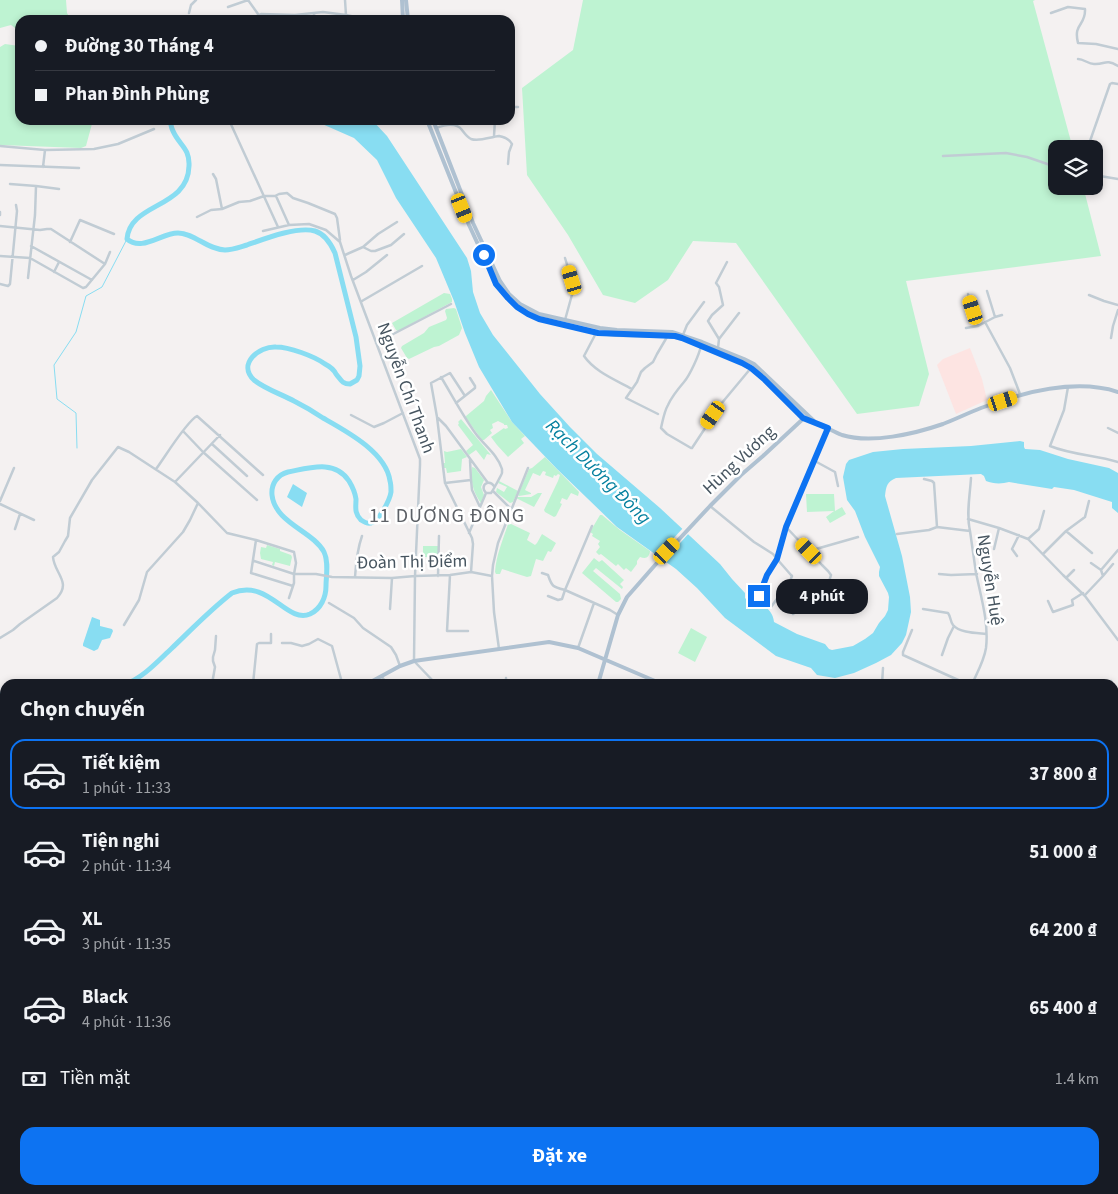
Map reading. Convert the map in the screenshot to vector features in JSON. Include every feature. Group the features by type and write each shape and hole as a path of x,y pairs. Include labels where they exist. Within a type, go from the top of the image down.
{"main road":[{"path":"402,0 405,15"},
{"path":"406,0 406,15"},
{"path":"429,125 498,282 520,304 539,316 596,330 683,335 742,363 753,366"},
{"path":"435,125 446,162"},
{"path":"539,316 565,320 596,330"},
{"path":"668,334 718,348 753,366 805,417 843,435 861,438 883,438 932,428 981,408 1021,395 1068,386 1098,387 1118,392"},
{"name":"Hùng Vương","path":"618,615 627,597 691,526 742,475 805,417"},
{"path":"600,679 618,615"},
{"path":"376,679 414,661 549,642 578,648 651,679"}],"street":[{"path":"190,13 191,5 196,0"},
{"path":"228,7 248,0 258,14 332,13 346,15 345,0"},
{"path":"1051,13 1068,7 1085,8 1084,20 1076,31 1078,43 1096,44 1118,49"},
{"path":"1078,59 1092,64 1109,62 1118,66"},
{"path":"1090,140 1110,84 1112,82 1118,84"},
{"path":"231,125 278,227"},
{"path":"494,136 495,125"},
{"path":"436,128 457,126 474,140 502,136 512,143 508,152 508,164"},
{"path":"0,146 45,150 94,149 118,144 154,129"},
{"path":"43,167 45,150"},
{"path":"943,156 1006,153 1027,157 1048,164"},
{"path":"0,165 79,168"},
{"path":"213,174 216,179 222,209"},
{"path":"1103,176 1118,179"},
{"path":"10,184 60,189"},
{"path":"28,278 34,229 36,186"},
{"name":"Nguyễn Chí Thanh","path":"275,196 287,193 293,198 335,214 340,242 352,278 418,453 420,465 415,576 414,661"},
{"path":"197,217 211,210 222,209 239,202 264,196 275,196 288,224"},
{"path":"0,284 8,286 10,284 16,205"},
{"path":"70,242 80,220 114,234"},
{"path":"345,255 363,247 378,234 397,222"},
{"path":"263,231 288,224 309,224 329,232 340,242"},
{"path":"0,226 51,229 105,264"},
{"path":"363,247 375,251 391,245 404,234"},
{"path":"32,246 92,280"},
{"path":"0,256 30,258 83,288 86,287 105,264 110,252"},
{"path":"352,278 366,272 387,255"},
{"path":"565,258 574,291 565,320"},
{"path":"54,272 59,262"},
{"path":"720,339 708,321 723,305 719,287 716,283 727,262"},
{"path":"362,301 422,266"},
{"path":"986,291 995,317"},
{"path":"968,294 978,326"},
{"path":"1089,295 1118,305"},
{"path":"683,335 687,325 704,302"},
{"path":"376,343 451,304"},
{"path":"1111,338 1118,310"},
{"path":"718,348 720,339 739,313"},
{"path":"966,328 978,326 1002,315"},
{"path":"985,322 1010,368 1021,395"},
{"path":"596,330 584,356 597,369 632,389"},
{"path":"658,414 627,399 627,397 641,372 653,362 668,334"},
{"path":"702,344 686,380 668,403 661,428 667,434 691,448 721,404 753,366"},
{"path":"465,396 451,372 430,385 437,417 445,483 473,544 471,572"},
{"path":"441,378 476,435 497,459 502,473 493,491"},
{"path":"456,404 475,388 470,378"},
{"path":"1068,386 1064,410 1050,446 1118,462"},
{"path":"351,415 374,426 403,413"},
{"path":"156,470 197,416 263,475"},
{"path":"437,417 446,426 488,482 494,486"},
{"path":"710,506 754,542 772,554 777,559 792,576 770,607 759,595 767,575 777,559 786,527 828,428"},
{"path":"1108,428 1118,433"},
{"path":"183,432 257,500"},
{"path":"175,482 220,435"},
{"path":"212,444 247,476"},
{"path":"0,638 57,598 62,592 63,583 54,564 53,557 60,550 68,536 70,518 88,487 117,447 124,449 175,482 198,502 227,533 294,552 296,563 293,586 289,598"},
{"path":"470,458 472,490 480,508"},
{"path":"813,460 835,472 838,486"},
{"path":"14,468 0,503 34,520"},
{"path":"499,649 494,612 493,565 496,550 528,468"},
{"name":"Nguyễn Huệ","path":"970,478 968,519 986,634 984,657 974,679"},
{"path":"445,483 471,480"},
{"path":"924,480 934,483 936,527"},
{"path":"469,533 486,493 483,487 488,482"},
{"path":"493,491 511,509"},
{"path":"486,493 493,491"},
{"path":"1043,554 1066,531 1085,518 1089,501"},
{"path":"124,624 139,600 147,572 183,532 198,502"},
{"path":"1028,539 1039,529 1044,511"},
{"path":"15,529 20,514"},
{"path":"968,519 1028,539 1084,594 1118,640"},
{"path":"548,596 558,600 562,599 592,526"},
{"path":"786,527 830,572 830,578 816,598 793,614"},
{"path":"897,534 929,530 936,527 970,532"},
{"path":"994,549 999,528"},
{"path":"1066,531 1092,553"},
{"path":"1017,556 1012,550 1019,535"},
{"path":"356,576 356,558 362,536"},
{"path":"438,576 439,536"},
{"path":"809,551 858,537"},
{"path":"256,540 252,574 293,586"},
{"path":"1101,570 1118,550"},
{"path":"254,561 294,574"},
{"path":"1091,563 1101,570 1103,576"},
{"path":"1048,601 1053,612 1072,605 1072,600 1084,594 1113,564"},
{"path":"1066,578 1074,570"},
{"name":"Đoàn Thị Điểm","path":"294,574 392,578 471,572 492,576"},
{"path":"542,572 548,574 554,587 565,590 618,615"},
{"path":"939,574 976,574"},
{"path":"450,575 447,630 448,632 468,631"},
{"path":"390,609 392,578"},
{"path":"329,603 354,618 363,628 391,647 400,666"},
{"path":"578,648 594,603"},
{"path":"923,609 948,613 954,626 969,632 986,634"},
{"path":"942,655 954,626"},
{"path":"912,630 902,654 956,679"},
{"path":"254,679 257,644 270,643 271,634"},
{"path":"213,679 215,667 212,657 215,650 216,636"},
{"path":"282,643 302,646 318,639 332,646 341,679"},
{"path":"414,661 431,679"},
{"path":"882,668 882,679"}],"shaded area":[{"path":"970,348 982,379 987,400 956,414 937,365 943,359"}],"green space":[{"path":"0,0 66,0 68,15 15,15 15,28 11,25 0,28"},
{"path":"583,0 1035,0 1033,1 1071,140 1048,140 1048,195 1085,195 1101,256 906,281 929,374 919,406 857,414 736,243 693,241 668,280 635,303 603,295 568,235 527,175 522,88 573,50"},
{"path":"5,44 15,45 15,125 92,125 86,146 81,148 0,145 0,47"},
{"path":"444,293 450,294 452,302 398,331 396,330 392,323"},
{"path":"454,308 462,328 459,335 439,346 409,359 407,358 401,348 402,346 424,333 429,327 446,320 446,309"},
{"path":"491,390 512,422 525,436 521,439 524,443 508,457 491,437 504,428 508,428 507,425 498,421 492,424 493,428 490,430 492,433 482,440 466,418 484,401"},
{"path":"461,419 491,455 487,454 484,460 476,450 469,455 466,451 473,445 458,425"},
{"path":"461,449 467,457 462,459 461,471 447,473 443,463 445,463 444,451"},
{"path":"545,457 579,492 578,496 571,493 567,500 562,498 560,503 562,504 554,517 544,510 560,475 554,475 553,478 545,475 546,472 543,471 540,476 533,473 525,490 531,494 518,495 529,469"},
{"path":"472,467 475,468 484,480 481,487 484,495 481,503 473,486 471,477"},
{"path":"499,481 518,491 513,502 510,503 496,492 497,488 504,492 507,487 498,483"},
{"path":"542,493 534,507 516,498 531,497"},
{"path":"806,494 834,494 835,511 842,507 846,514 830,523 826,517 834,511 807,512"},
{"path":"600,515 650,551 647,557 640,557 631,572 626,568 624,570 618,564 616,566 596,552 600,547 598,544 600,541 592,536 593,534 590,532"},
{"path":"509,523 530,533 527,540 535,545 542,534 556,543 551,552 548,551 543,561 536,559 531,576 527,577 502,569 500,574 495,572 498,554"},
{"path":"267,545 291,555 290,566 275,562 274,566 272,565 273,562 261,559 261,547 266,548"},
{"path":"423,546 438,546 438,557 423,557"},
{"path":"594,558 599,562 602,560 624,580 620,584 623,587 622,589 596,568 593,571 620,594 621,599 618,602 582,573"},
{"path":"691,628 707,637 695,662 678,653"}],"water":[{"path":"324,125 377,125 387,136 467,258 471,271 473,292 480,313 493,335 540,394 597,454 660,508 720,564 745,593 745,598 753,606 760,603 770,611 774,622 797,634 825,644 832,650 853,646 873,633 888,610 889,597 879,576 880,567 855,511 847,500 843,477 849,460 873,452 1020,441 1024,442 1025,449 1040,450 1068,459 1109,468 1118,473 1118,513 1112,508 1112,502 1074,490 1054,487 1052,489 1009,482 992,483 986,481 981,474 896,478 888,485 885,496 902,556 910,597 911,612 906,635 902,643 891,655 876,663 854,673 835,678 817,675 811,668 776,656 725,618 676,569 617,527 512,422 479,367 436,258 396,198 377,160 354,138"},
{"path":"293,484 307,493 302,507 287,497"},
{"path":"92,617 100,620 100,626 112,629 113,631 110,638 102,640 98,649 94,651 83,646"}],"pier":[{"path":"684,527 690,532 663,562 656,557"}],"waterway":[{"name":"Rạch Dương Đông","path":"136,679 150,669 208,613 232,593 245,590 256,591 293,613 301,615 310,614 320,606 326,590 326,556 319,545 287,520 275,505 272,495 273,487 281,475 313,467 329,467 337,470 343,474 352,487 356,499 356,512 359,517 362,521 369,523 374,522 381,515 391,492 387,470 364,444 343,429 305,407 263,386 249,374 249,362 252,357 263,349 281,347 308,355 320,361 331,368 345,383 350,384 357,380 360,366 356,337 335,253 325,237 319,232 299,230 230,250 219,249 190,236 178,233 139,244 127,239 130,227 138,218 170,198 186,180 189,166 188,155 175,136 171,125"},
{"path":"77,448 76,413 57,399 54,365 76,332 86,296 102,287 127,239"}],"district":[{"name":"11 DƯƠNG ĐÔNG","path":"447,516"}],"route":[{"path":"484,255 496,284 517,307 528,314 539,319 598,333 682,338 751,368 803,418 828,428 786,527 777,559 767,575 759,596"}]}
